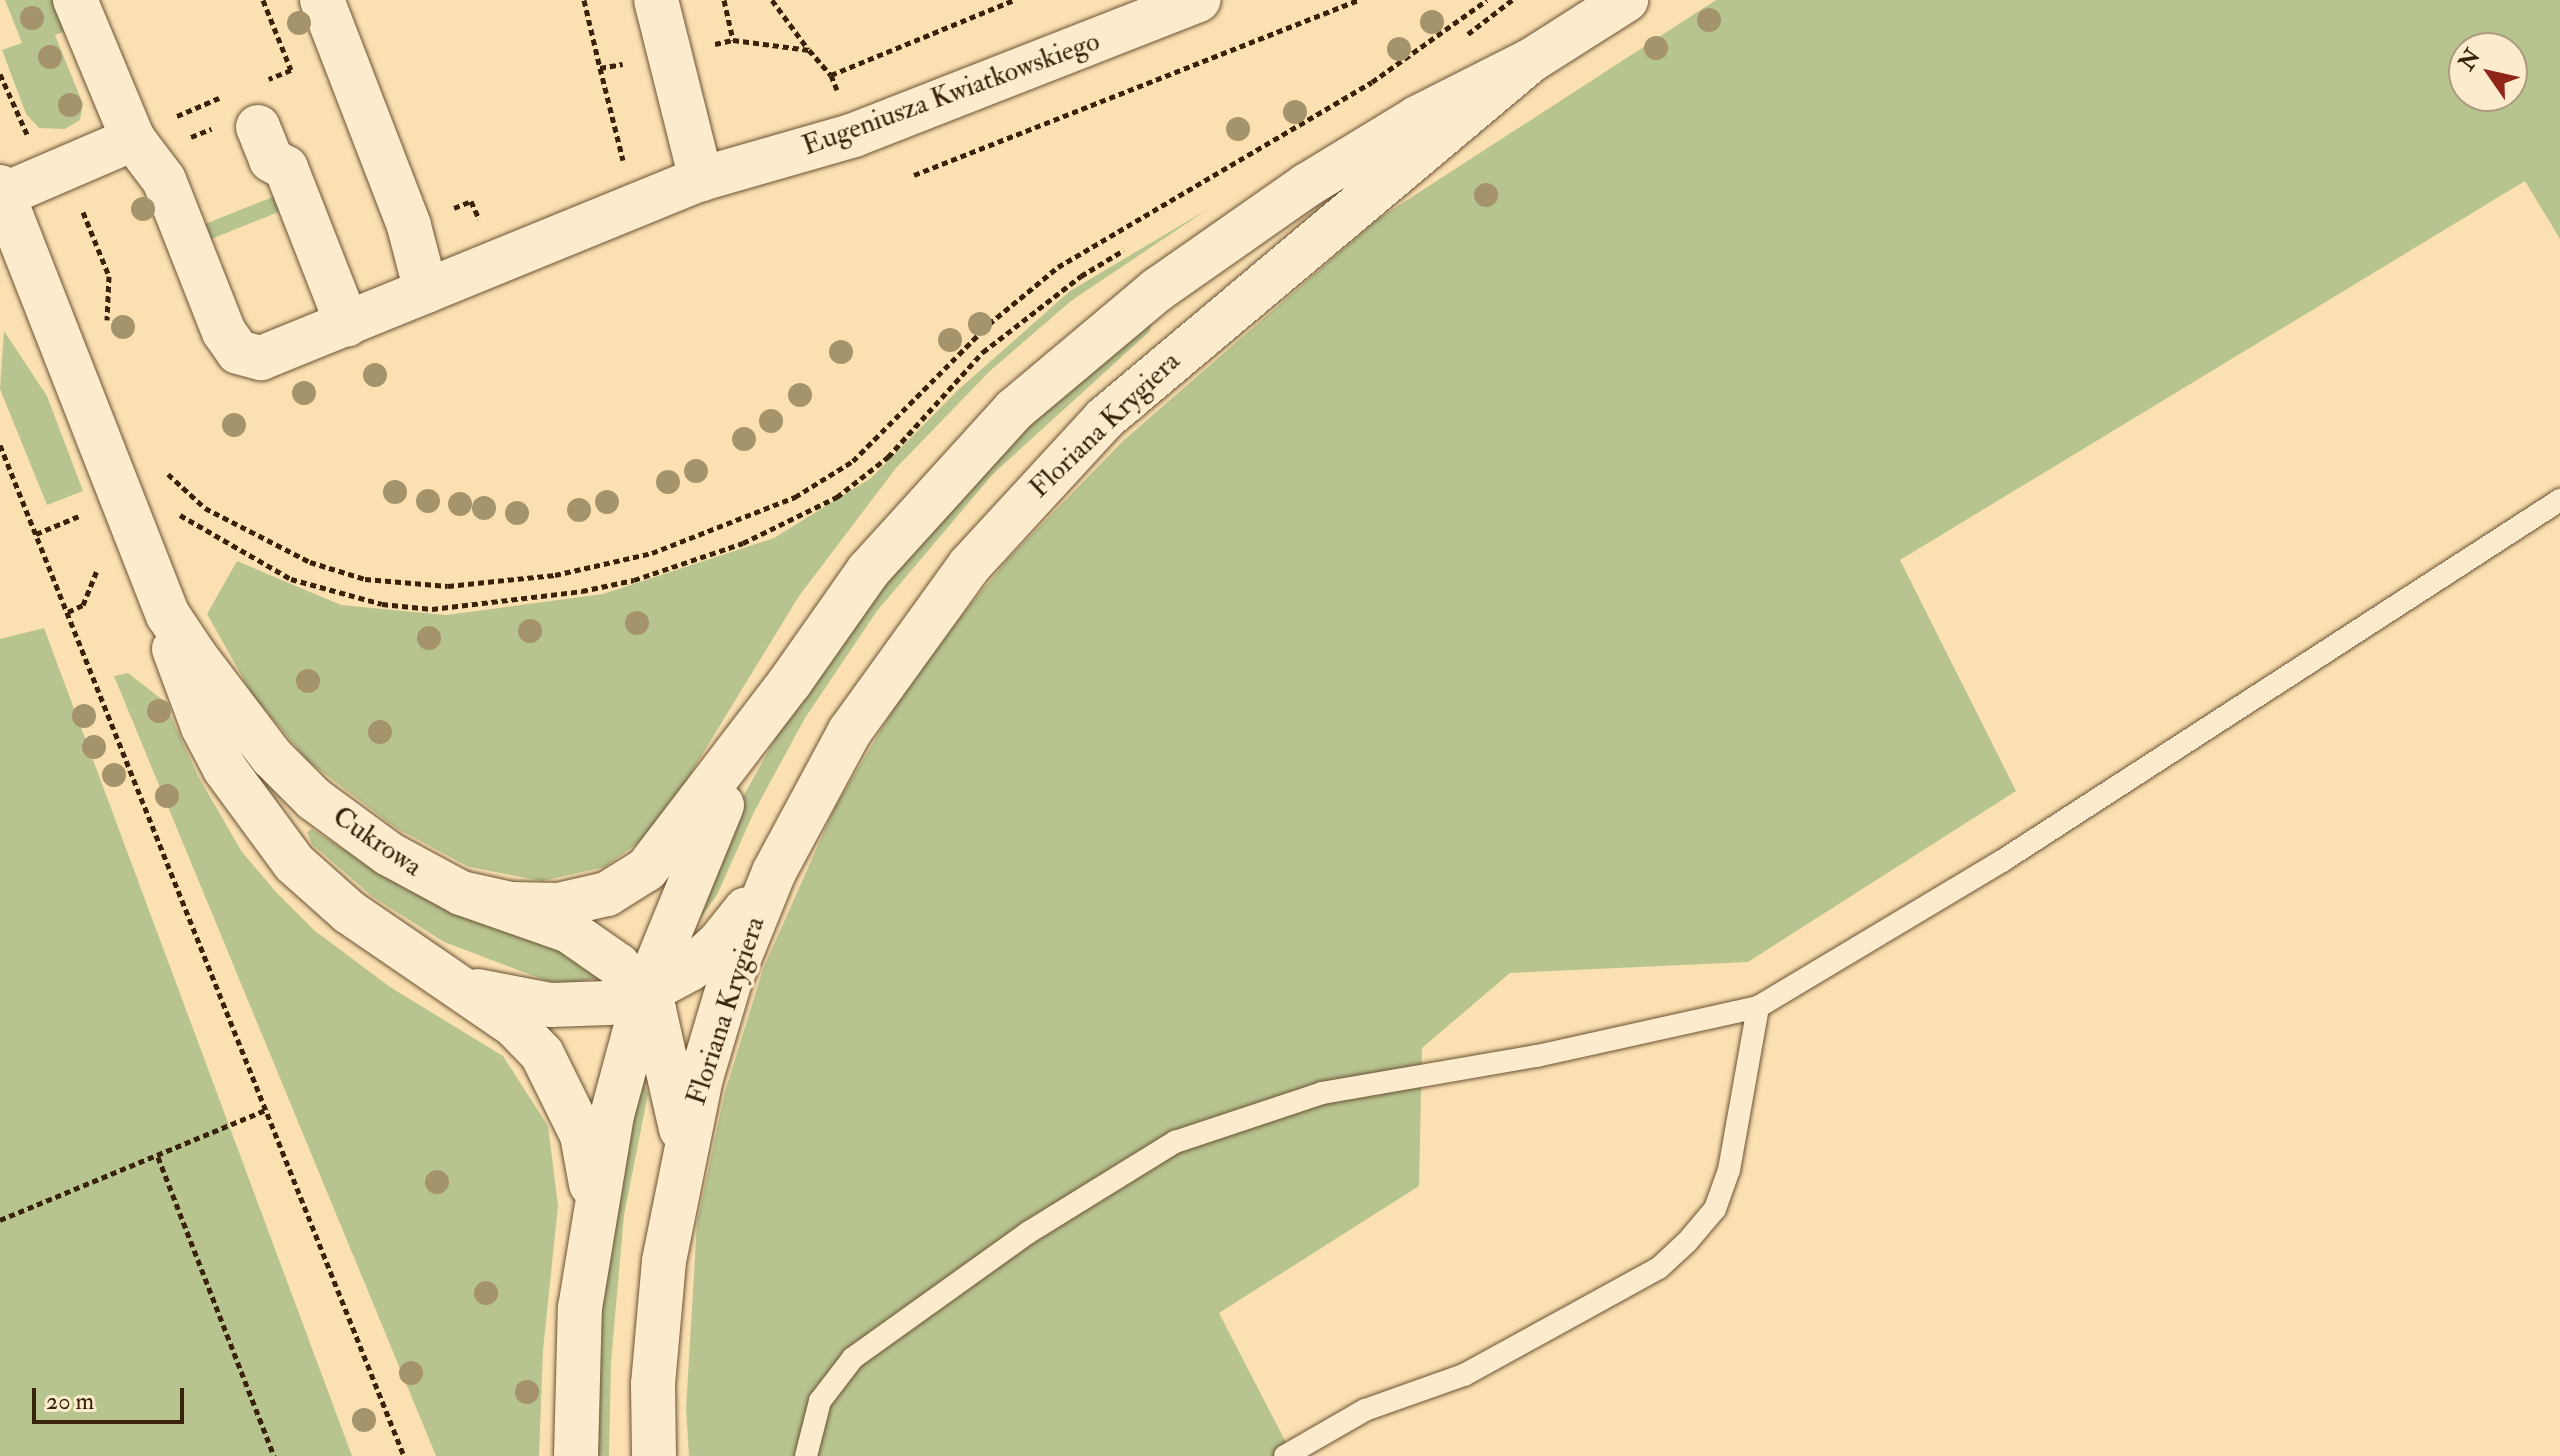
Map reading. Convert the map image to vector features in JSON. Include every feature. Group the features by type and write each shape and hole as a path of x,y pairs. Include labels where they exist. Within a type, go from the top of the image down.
{"street":[{"name":"Eugeniusza Kwiatkowskiego","path":"75,0 133,139 164,180 224,332 238,352 261,358 701,179 854,135 1198,0"},
{"path":"322,0 409,226 426,291"},
{"path":"656,0 701,179"},
{"name":"Floriana Krygiera","path":"461,893 511,904 559,905 625,885 663,852 790,682 868,571 939,487 1014,410 1114,323 1307,185 1417,118 1530,61 1626,0"},
{"name":"Floriana Krygiera","path":"684,1151 730,981 774,872 850,731 902,653 969,566 1055,470 1193,341 1434,146 1530,61"},
{"path":"258,127 271,160 286,168 347,324"},
{"path":"2,191 133,139"},
{"name":"Cukrowa","path":"2,191 168,615 177,667 225,769 272,835 349,912 462,985 528,1037 555,1073 582,1135 593,1219"},
{"name":"Cukrowa","path":"168,615 272,757 314,799 389,854 461,893 569,931 603,952 645,993 665,1039 684,1151 664,1261 653,1384 654,1456"},
{"name":"Floriana Krygiera","path":"645,993 698,856 790,682"},
{"name":"Floriana Krygiera","path":"645,993 690,969 719,943 774,872"},
{"name":"Cukrowa","path":"462,985 494,997 551,1005 608,1003 645,993"},
{"name":"Cukrowa","path":"576,1456 575,1373 593,1219 612,1115 645,993"}],"lane":[{"path":"806,1456 820,1401 853,1358 1029,1232 1175,1142 1322,1093 1537,1056 1758,1007 2002,861 2560,500"},
{"path":"1285,1456 1365,1410 1464,1375 1659,1268 1687,1242 1715,1209 1729,1170 1758,1007"}],"path":[{"path":"724,0 733,40 809,50"},
{"path":"772,0 831,75 854,135"},
{"path":"831,75 1014,0"},
{"path":"914,175 1359,0"},
{"path":"162,462 169,476 205,508 310,562 365,579 448,586 555,575 652,553 795,497 853,461 989,324 1058,267 1372,82 1487,0"},
{"path":"1458,40 1512,0"},
{"path":"600,68 634,207"},
{"path":"0,74 22,129 30,136 52,137 109,276 107,329"},
{"path":"68,612 90,595 98,553 107,542 178,514 291,579 382,604 432,609 536,598 634,580 743,543 837,497 888,457 983,352 1081,276 1131,246"},
{"path":"0,445 268,1109 404,1456"},
{"path":"36,534 77,517"},
{"path":"0,1220 268,1109"},
{"path":"158,1157 274,1456"}],"green space":[{"path":"5,0 54,0 66,31 55,35 83,104 80,120 65,129 39,128 26,114 2,50 22,43"},
{"path":"1716,0 2560,0 2560,239 2525,181 1900,560 2016,791 1748,962 1510,973 1422,1048 1419,1186 1219,1313 1293,1456 689,1456 686,1409 697,1223 725,1092 763,969 835,807 915,673 1007,560 1124,440 1378,219"},
{"path":"275,196 281,211 211,239 205,224"},
{"path":"1208,209 1071,301 990,371 896,468 799,596 675,799 647,836 605,867 542,881 469,867 396,828 308,761 252,694 207,614 237,561 341,605 446,615 603,594 774,538 871,478 958,390 1070,291"},
{"path":"1153,321 1149,332 993,474 877,611 805,718 754,812 717,895 696,924 729,822 804,687 972,471"},
{"path":"4,331 47,396 83,491 47,505 0,389"},
{"path":"44,628 352,1456 0,1456 0,639"},
{"path":"128,673 164,701 198,776 242,852 276,892 314,930 390,987 503,1056 548,1126 558,1206 543,1350 539,1456 436,1456 114,676"},
{"path":"312,829 389,879 554,945 598,978 566,984 547,981 444,942 373,897 312,844 307,832"},
{"path":"642,1080 648,1094 624,1215 611,1362 609,1456 593,1456 608,1217"}]}
